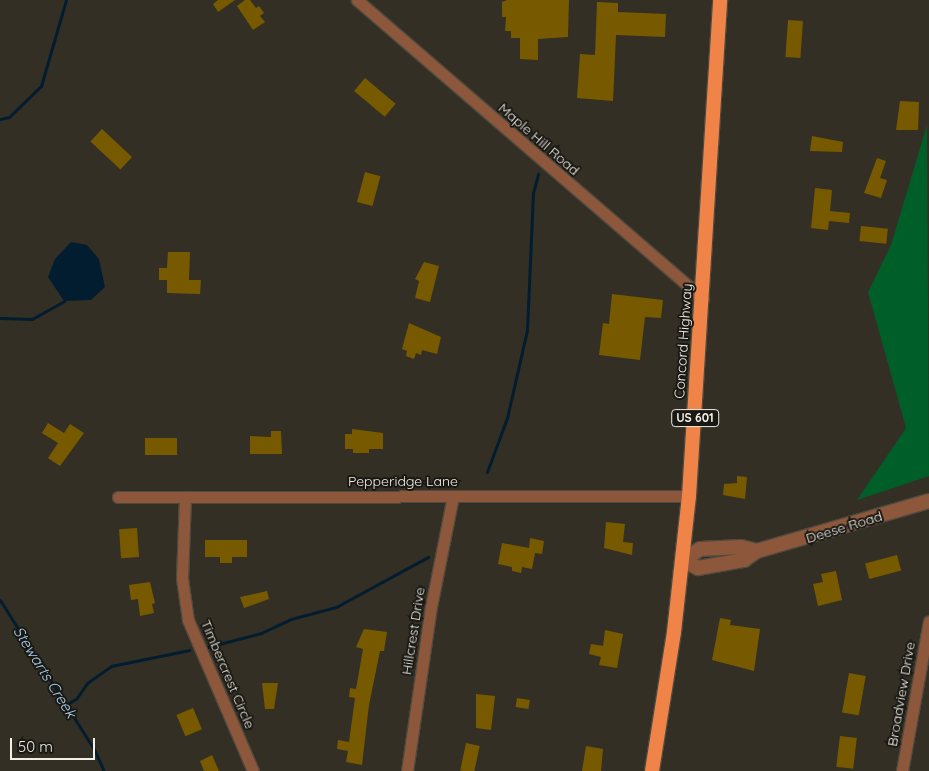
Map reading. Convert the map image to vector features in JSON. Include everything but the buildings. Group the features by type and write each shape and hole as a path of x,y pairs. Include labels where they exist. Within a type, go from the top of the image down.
{"highway":[{"name":"Concord Highway","path":"652,771 683,560 689,496 703,300 720,0"}],"street":[{"name":"Maple Hill Road","path":"356,0 703,300"},
{"name":"Hillcrest Drive","path":"407,771 431,607 453,496"},
{"name":"Pepperidge Lane","path":"118,497 689,496"},
{"name":"Timbercrest Circle","path":"185,497 182,578 188,620 253,771"},
{"name":"Deese Road","path":"683,560 698,568 744,560 758,551 929,501"},
{"name":"Broadview Drive","path":"902,771 929,622"}],"green space":[{"path":"927,125 929,476 857,500 906,428 868,292 891,245"}],"water":[{"path":"71,242 87,245 99,259 105,287 91,300 64,301 48,277 55,259"}],"waterway":[{"path":"0,119 9,117 41,86 66,0"},
{"path":"487,472 507,418 527,330 533,193 538,174"},
{"path":"0,318 32,319 64,301"},
{"path":"208,647 261,633 291,619 336,607 428,557"},
{"name":"Stewarts Creek","path":"0,600 94,749 104,771"},
{"path":"65,705 76,699 87,683 111,666 189,650"}]}
